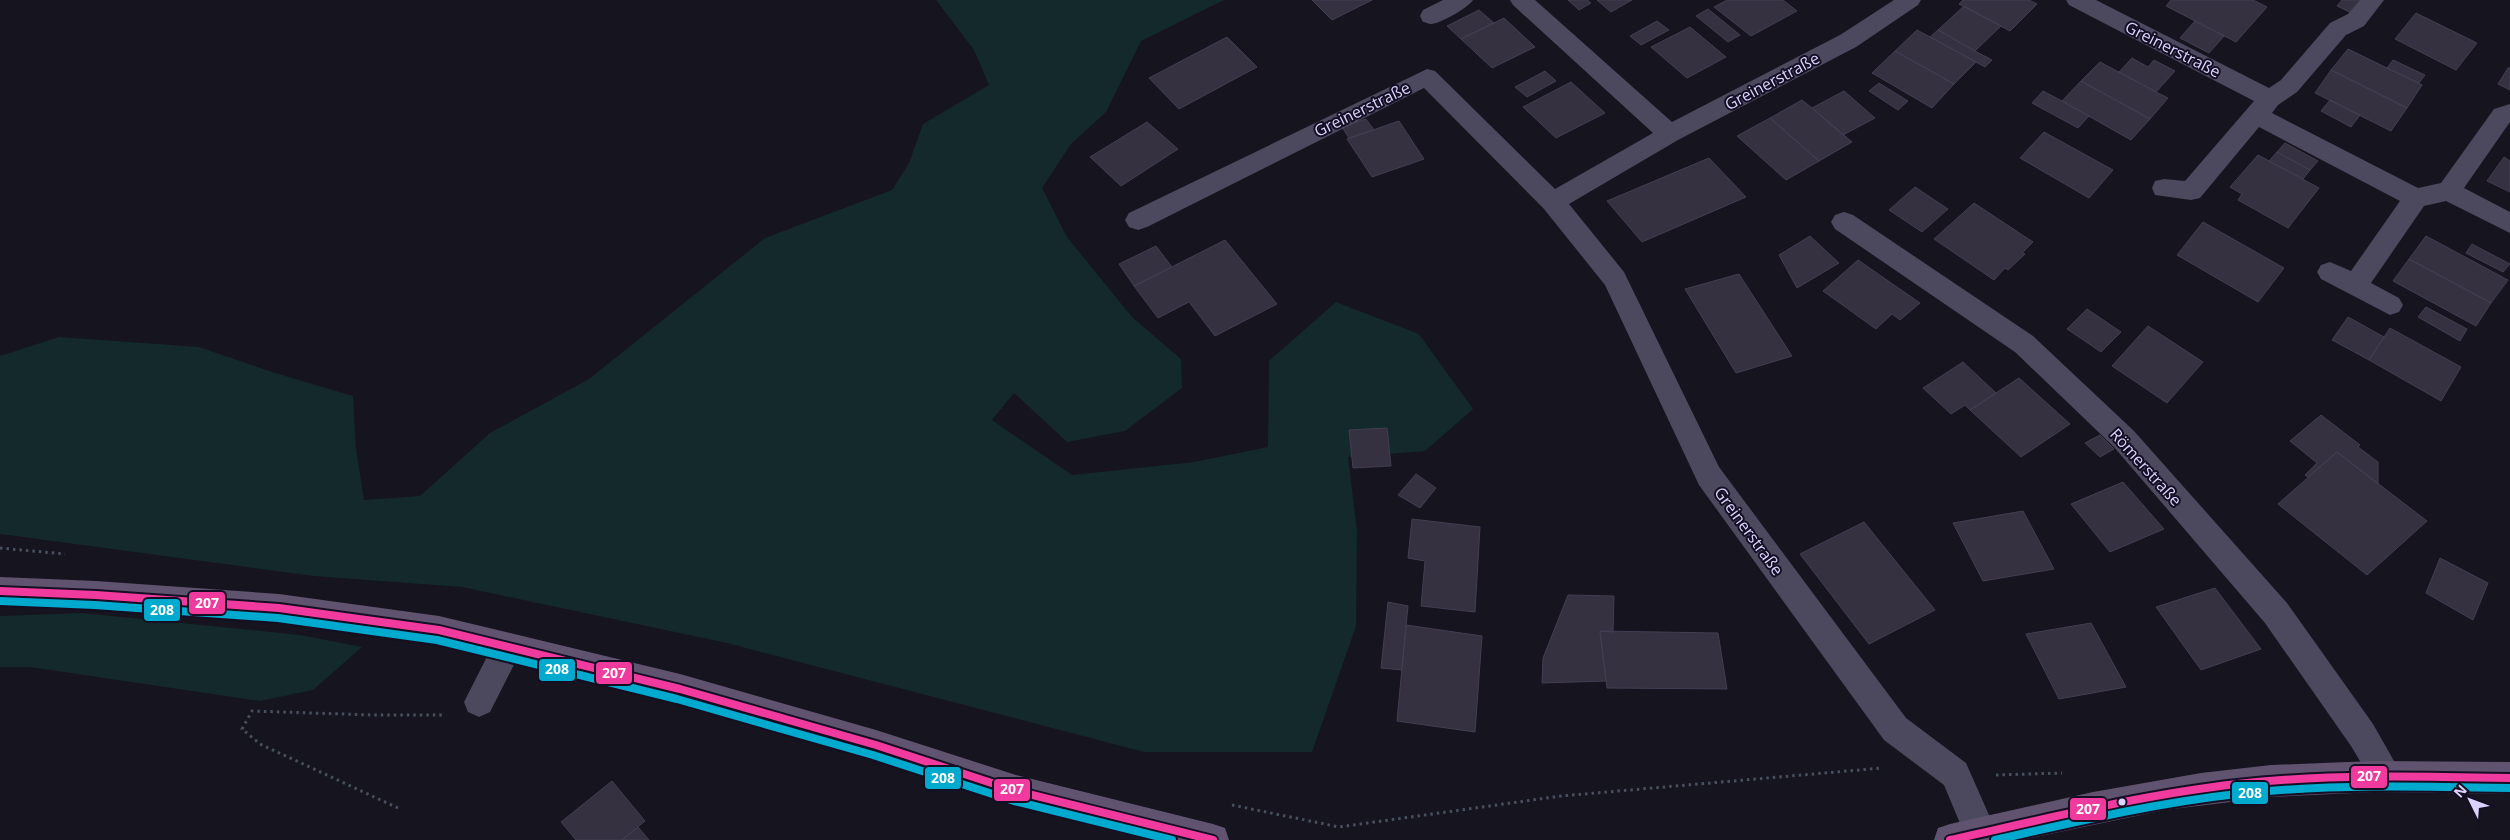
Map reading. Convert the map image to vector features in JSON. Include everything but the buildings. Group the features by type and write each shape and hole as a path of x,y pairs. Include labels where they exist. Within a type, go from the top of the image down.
{"main road":[{"path":"0,591 96,595 279,608 438,630 680,689 876,745 1016,791 1213,840"},
{"path":"1950,840 1983,836 2120,802 2237,784 2386,775 2510,778"}],"street":[{"path":"1430,16 1462,0"},
{"path":"1521,0 1670,134"},
{"name":"Greinerstraße","path":"1552,202 1670,134 1848,41 1910,0"},
{"name":"Greinerstraße","path":"2076,0 2263,107 2416,198"},
{"path":"2164,188 2191,191 2263,107 2289,86 2338,29 2356,20 2373,0"},
{"name":"Greinerstraße","path":"1138,220 1427,77 1552,202 1616,279 1709,476 1895,729 1955,774 1983,836"},
{"path":"2449,191 2502,114 2510,113"},
{"path":"2355,286 2416,198 2449,191 2510,223"},
{"name":"Römerstraße","path":"1844,222 2024,344 2124,439 2276,613 2362,735 2386,775"},
{"path":"2330,272 2390,306"},
{"path":"478,702 508,647"}],"path":[{"path":"0,548 74,555"},
{"path":"398,808 260,744 242,729 252,711 326,712 395,718 453,715 478,702"},
{"path":"1225,803 1339,827 1562,796 1891,768"},
{"path":"1955,774 2012,776 2068,773"}],"green space":[{"path":"936,0 1224,0 1141,41 1106,112 1071,144 1042,188 1067,237 1132,317 1181,359 1182,388 1125,431 1067,442 1014,393 992,420 1072,475 1194,462 1268,447 1269,361 1336,302 1419,334 1473,409 1425,451 1348,457 1357,531 1356,626 1312,752 1144,752 727,643 462,587 313,576 0,534 0,356 59,337 199,347 272,372 353,396 356,449 364,500 420,496 490,433 589,379 765,238 892,190 909,163 923,124 989,85 974,50"},
{"path":"82,613 300,635 362,647 313,690 260,701 30,667 0,667 0,616"}],"transit line":[{"name":"207","path":"0,591 96,595 279,608 439,630 680,689 876,745 1016,791 1213,840"},
{"name":"208","path":"0,601 95,605 278,618 437,640 677,699 873,755 1014,801 1172,840"},
{"name":"207","path":"1950,840 2129,801 2237,784 2339,777 2510,778"},
{"name":"208","path":"1995,840 2145,808 2237,794 2339,787 2510,788"}]}
